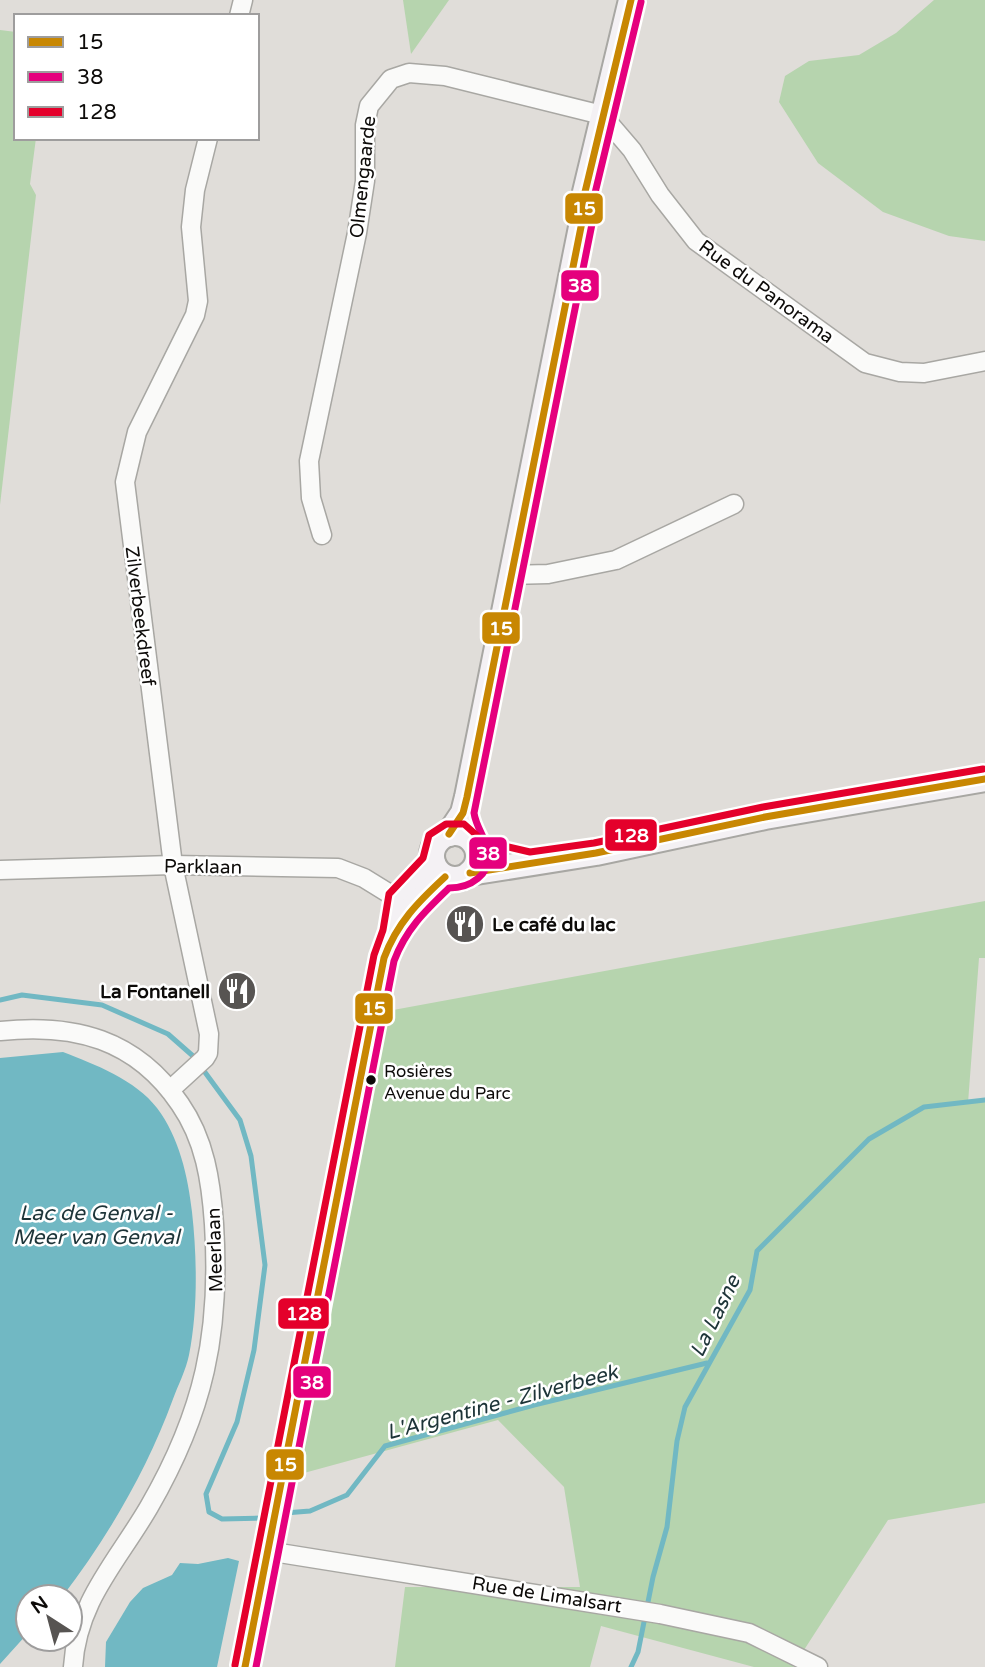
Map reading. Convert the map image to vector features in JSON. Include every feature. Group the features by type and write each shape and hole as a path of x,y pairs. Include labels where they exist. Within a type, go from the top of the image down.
{"street":[{"path":"470,873 475,866 465,840 463,813 602,115 631,0"},
{"name":"Olmengaarde","path":"322,534 311,498 309,461 358,233 365,181 365,125 369,106 377,93 391,79 425,72 602,115"},
{"name":"Rue du Panorama","path":"602,115 632,150 660,195 696,241 865,363 892,371 924,373 985,361"},
{"name":"Zilverbeekdreef","path":"170,1090 205,1058 208,1053 209,1034 173,864 125,482 137,432 195,316 198,301 191,219 208,140"},
{"path":"509,575 548,573 616,560 734,505"},
{"path":"530,863 465,840 436,842 432,855 439,870 454,879 470,873 596,853 765,817 985,779"},
{"name":"Parklaan","path":"0,870 173,864 338,868 365,878 398,899"},
{"path":"245,1667 373,1026 384,958 393,933 398,899 439,870"},
{"path":"393,933 439,870"},
{"name":"Meerlaan","path":"0,1031 35,1027 74,1030 106,1040 153,1070 191,1120 202,1144 212,1192 218,1280 213,1333 198,1398 180,1448 148,1508 100,1582 75,1639 73,1667"},
{"name":"Rue de Limalsart","path":"267,1551 660,1614 749,1633 818,1667"}],"green space":[{"path":"403,0 449,0 411,54"},
{"path":"934,0 985,0 985,241 949,236 883,212 818,163 779,102 785,76 809,61 859,55 896,33"},
{"path":"0,30 14,32 14,140 36,140 30,184 36,195 0,505"},
{"path":"985,901 985,958 979,958 968,1103 985,1102 985,1503 888,1520 793,1667 754,1667 601,1626 590,1667 395,1667 405,1587 580,1587 564,1487 498,1420 293,1476 366,1015"}],"water":[{"name":"Lac de Genval - Meer van Genval","path":"63,1052 114,1074 148,1098 165,1119 177,1144 185,1171 192,1212 196,1265 194,1320 189,1355 163,1425 139,1477 95,1551 72,1583 14,1583 14,1648 0,1664 0,1058"},
{"path":"228,1558 239,1561 217,1667 105,1667 106,1642 130,1602 143,1588 172,1575 180,1563 198,1564"}],"waterway":[{"name":"L'Argentine - Zilverbeek","path":"0,1000 22,995 102,1005 168,1034 193,1056 240,1120 251,1156 265,1265 254,1350 237,1422 206,1494 209,1512 222,1519 262,1518"},
{"name":"La Lasne","path":"631,1667 638,1652 653,1577 667,1527 677,1441 685,1407 750,1290 757,1251 869,1139 924,1107 985,1100"},
{"name":"L'Argentine - Zilverbeek","path":"285,1513 310,1511 347,1495 385,1446 534,1405 707,1363"}],"transit line":[{"name":"15","path":"449,834 463,813 467,797 584,212 585,192 631,0"},
{"name":"38","path":"256,1667 394,961 404,939 424,913 449,888 472,883 487,866 487,845 474,813 594,214 595,193 641,2"},
{"name":"128","path":"235,1665 374,955 383,930 389,894 423,858 429,835 446,824 464,824 483,841 530,852 594,843 763,807 983,769"},
{"name":"15","path":"470,873 596,853 765,817 985,779"},
{"name":"15","path":"245,1667 384,958 395,934 409,914 445,877"}],"place":[{"name":"Le café du lac","path":"465,924"},
{"name":"La Fontanell","path":"237,991"},
{"name":"Rosières Avenue du Parc","path":"371,1080"}]}
